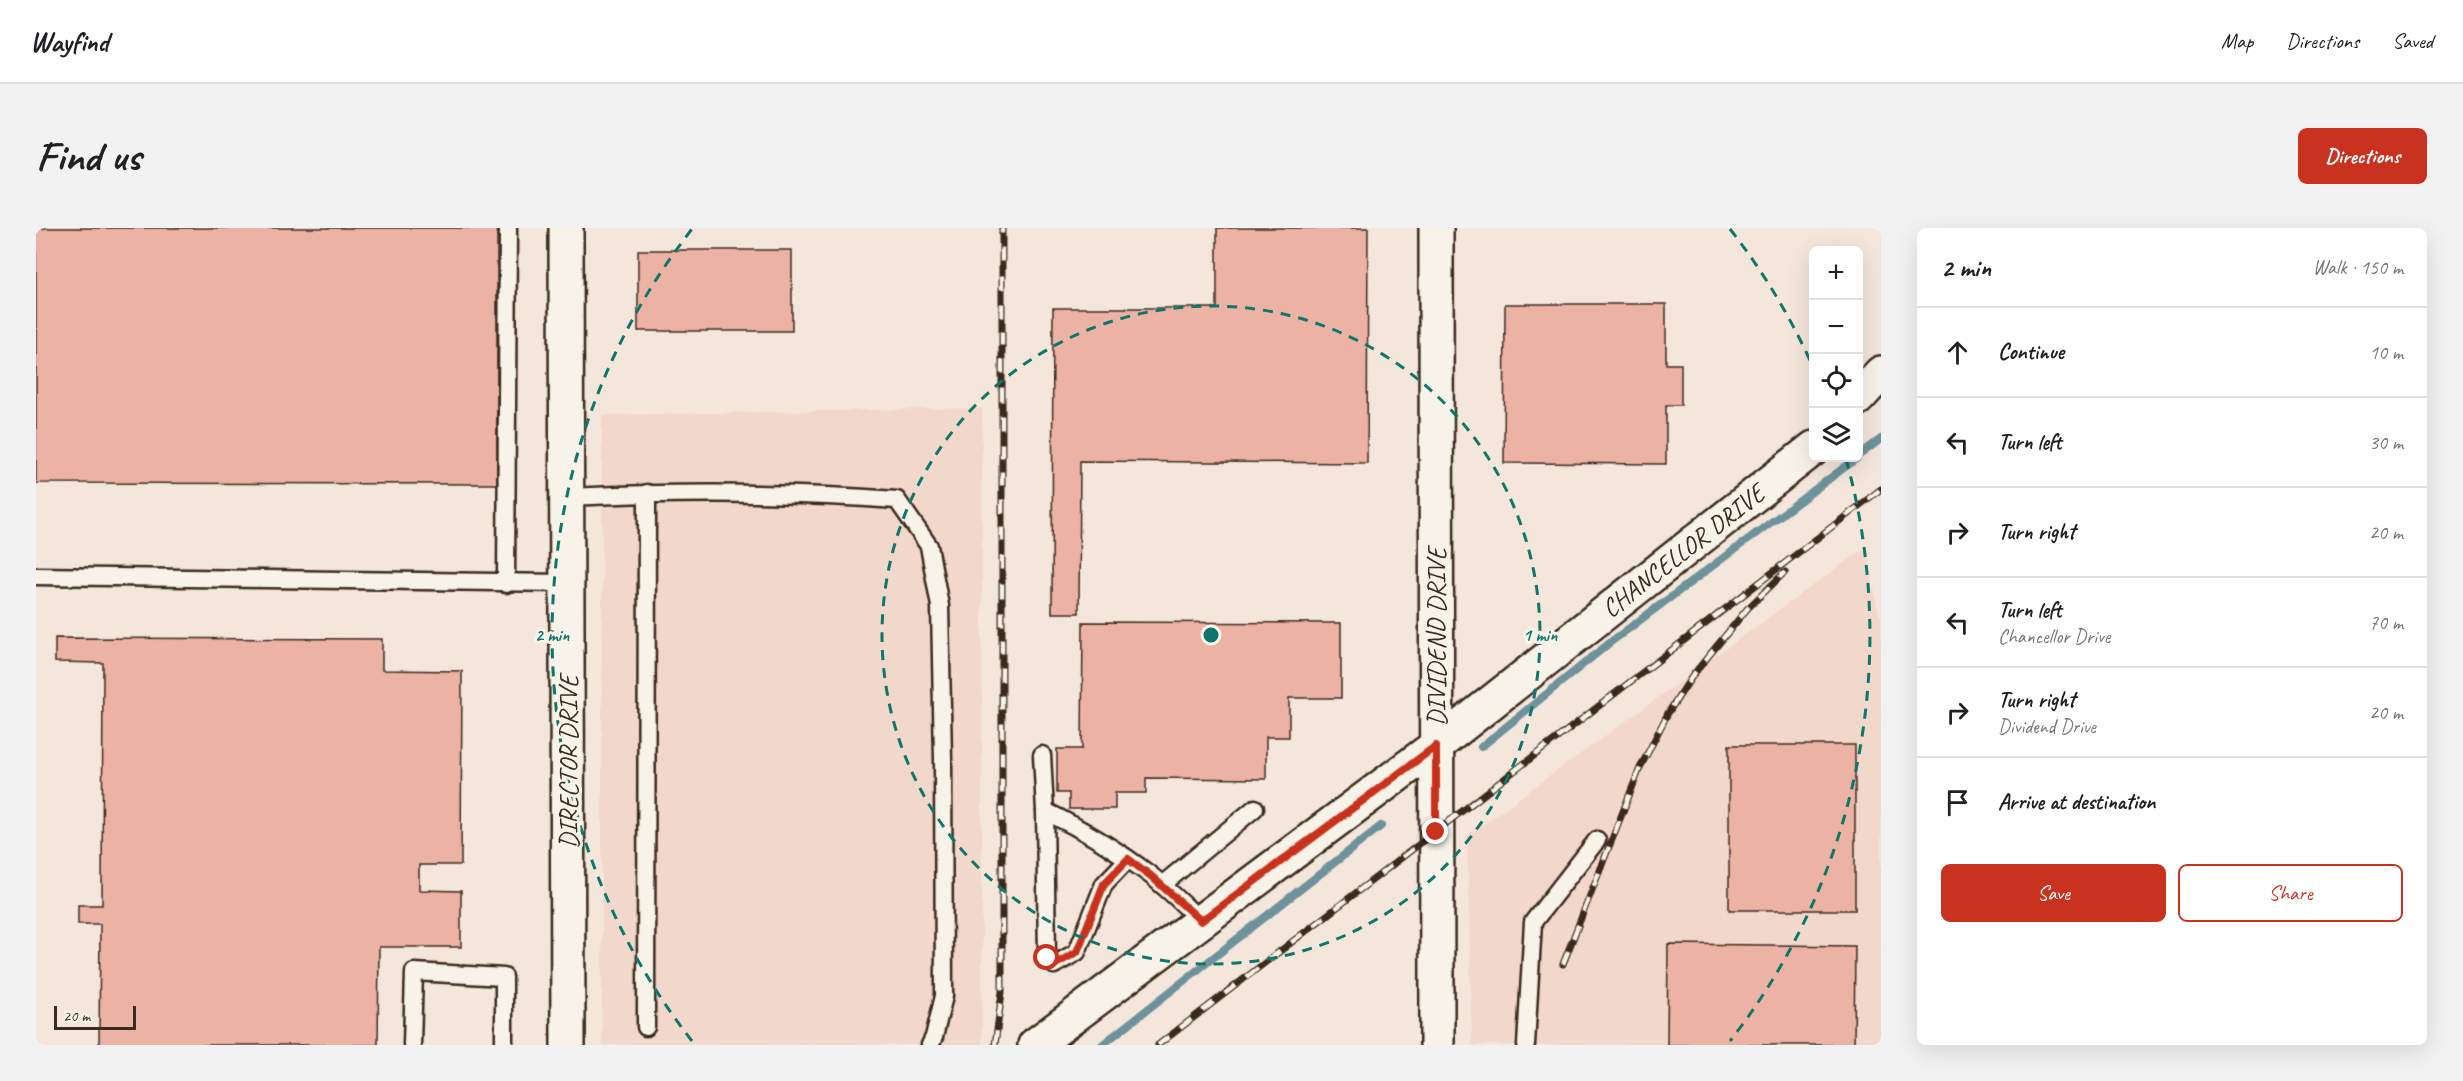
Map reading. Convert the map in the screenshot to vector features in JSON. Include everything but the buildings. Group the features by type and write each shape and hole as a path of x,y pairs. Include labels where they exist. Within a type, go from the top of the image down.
{"street":[{"name":"DIRECTOR DRIVE","path":"567,228 568,1045"},
{"name":"DIVIDEND DRIVE","path":"1436,228 1437,1045"},
{"path":"1863,393 1881,373"},
{"name":"CHANCELLOR DRIVE","path":"1035,1045 1436,746 1809,451"}],"lane":[{"path":"506,584 508,228"},
{"path":"567,496 647,493 835,496 897,500 929,546 940,606 944,760 944,996 930,1045"},
{"path":"646,1027 647,493"},
{"path":"36,576 506,584 535,581 567,583"},
{"path":"1042,755 1047,958 1054,965 1077,952 1104,884 1128,859"},
{"path":"1162,885 1255,808"},
{"path":"1045,811 1083,829 1128,859 1162,885 1201,921"},
{"path":"1526,1045 1533,922 1597,840"},
{"path":"412,1045 414,972 504,977 504,1045"}],"shaded area":[{"path":"982,408 982,1045 602,1045 602,415"},
{"path":"1866,547 1881,616 1881,1045 1472,1045 1467,836"}],"waterway":[{"path":"1863,452 1881,439"},
{"path":"1481,747 1612,641 1852,462"},
{"path":"1102,1045 1381,826"}],"railway":[{"path":"995,1045 1002,992 1002,228"},
{"path":"1158,1045 1881,489"},
{"path":"1563,964 1640,768 1668,713 1693,675 1747,609 1785,572"}],"route":[{"path":"1047,958 1054,965 1077,952 1104,884 1128,859 1151,876 1201,921 1436,746 1436,832"}]}
